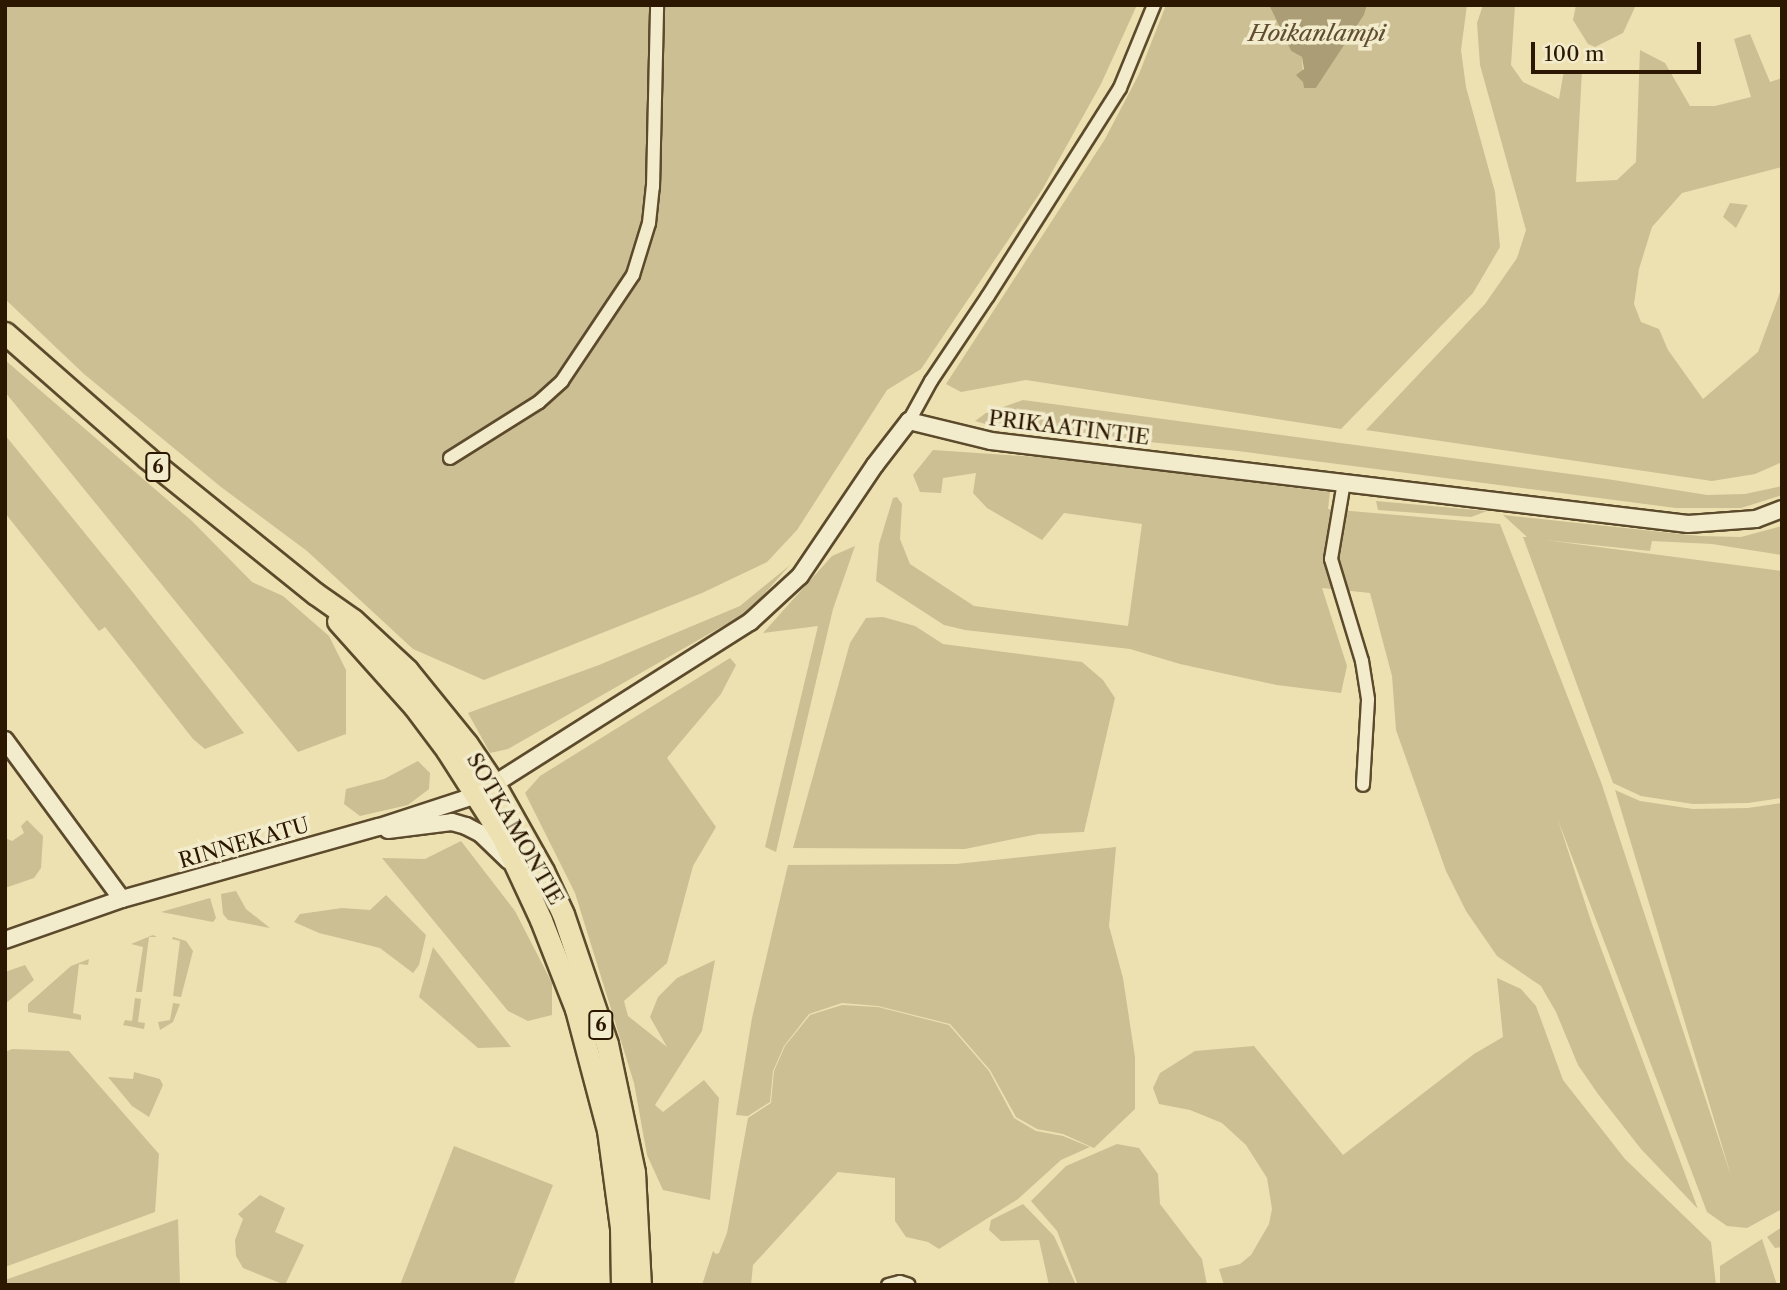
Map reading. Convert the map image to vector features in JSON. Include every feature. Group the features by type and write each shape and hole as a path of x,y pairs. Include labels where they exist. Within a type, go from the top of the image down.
{"highway":[{"name":"SOTKAMONTIE","path":"5,333 136,449 316,594 353,620 407,670 460,735 564,975 598,1087 615,1170 621,1285"},
{"name":"SOTKAMONTIE","path":"485,789 543,871 563,914 607,1044 634,1172 639,1285"}],"street":[{"path":"450,458 538,402 562,381 633,275 645,240 653,187 657,5"},
{"path":"485,789 750,622 800,576 875,464 909,421 930,381 988,296 1120,88 1154,5"},
{"name":"PRIKAATINTIE","path":"909,421 993,441 1688,524 1756,519 1782,509"},
{"path":"1344,482 1331,559 1362,661 1368,700 1363,785"},
{"path":"5,740 122,899"},
{"name":"RINNEKATU","path":"5,940 122,899 379,827 485,789"},
{"path":"379,827 410,830 452,822 466,826 480,833 519,871"},
{"path":"888,1285 900,1282 909,1285"}],"shaded area":[{"path":"5,5 1137,5 1101,84 1042,190 921,369 887,390 797,530 767,562 702,593 484,680 413,649 307,551 221,487 84,374 5,299"},
{"path":"1166,5 1269,5 1291,51 1302,57 1304,88 1316,88 1364,15 1367,5 1467,5 1461,50 1466,87 1495,192 1500,247 1473,293 1341,429 1026,380 961,392 946,384 1105,139 1139,74"},
{"path":"1483,5 1515,5 1511,65 1523,82 1559,99 1564,70 1582,70 1576,182 1617,180 1636,162 1640,50 1665,63 1690,106 1715,106 1751,97 1734,39 1750,34 1770,82 1782,78 1782,167 1682,193 1652,227 1639,269 1634,304 1641,322 1659,329 1668,350 1703,399 1758,352 1782,287 1782,462 1755,474 1712,481 1366,430 1485,304 1517,258 1526,230 1480,65 1477,23"},
{"path":"1576,5 1636,5 1623,33 1595,47 1588,44 1573,20"},
{"path":"1730,203 1748,205 1736,228 1723,217"},
{"path":"5,360 192,521 252,582 283,596 329,636 346,670 346,734 298,752 5,392"},
{"path":"1023,400 1707,495 1745,494 1782,486 1782,495 1741,508 1676,508 1238,451 992,426 975,421 986,413"},
{"path":"5,435 244,733 205,749 193,739 105,627 99,631 5,513"},
{"path":"933,450 1052,458 1330,492 1328,509 1500,524 1601,782 1732,1179 1615,790 1640,801 1693,809 1748,808 1782,803 1782,1209 1747,1228 1727,1226 1707,1212 1558,820 1592,924 1698,1209 1641,1149 1598,1094 1578,1065 1556,1012 1541,986 1497,956 1466,911 1446,871 1396,730 1392,676 1370,593 1322,588 1347,666 1341,693 1277,685 1180,664 1130,649 965,630 944,625 876,581 879,544 893,498 897,497 902,504 900,539 910,564 974,606 1128,626 1142,524 1064,513 1042,540 987,508 973,493 976,473 943,478 941,493 920,492 913,475"},
{"path":"1376,501 1487,511 1471,517 1378,510"},
{"path":"1503,515 1700,536 1741,537 1782,526 1782,555 1712,544 1652,541 1650,551 1545,540 1782,571 1782,798 1748,803 1693,804 1641,796 1613,783 1523,537 1527,537"},
{"path":"855,546 833,609 776,852 765,847 818,626 763,633 832,556"},
{"path":"790,565 749,611 508,749 490,753 468,713 599,665 740,606"},
{"path":"883,617 915,626 943,644 1082,662 1103,680 1115,698 1084,832 1038,834 965,849 793,848 850,643 866,618"},
{"path":"730,658 736,665 721,694 667,758 716,827 693,866 667,963 624,1001 628,1016 667,1047 650,1017 658,997 677,978 715,960 702,1031 655,1105 663,1112 704,1080 719,1098 710,1200 663,1190 647,1155 634,1083 575,893 525,793 540,776"},
{"path":"418,761 430,773 429,789 408,805 360,816 344,804 346,789 384,779"},
{"path":"27,820 43,836 41,868 34,878 5,888 5,838 12,841 24,833 21,826"},
{"path":"461,841 515,911 552,983 552,1015 528,1021 508,1011 382,858 425,859"},
{"path":"1116,847 1109,926 1123,978 1135,1057 1135,1109 1094,1148 1063,1134 1037,1129 1016,1117 990,1070 950,1024 878,1006 842,1003 809,1014 784,1046 773,1071 770,1102 748,1116 736,1115 752,1018 788,865 956,864"},
{"path":"236,891 246,909 270,928 228,920 223,914 221,894"},
{"path":"386,895 426,935 419,965 413,973 380,948 319,933 294,922 300,914 342,908 370,910"},
{"path":"210,898 216,918 213,922 161,912"},
{"path":"153,935 157,937 149,937 142,992 136,992 143,947 131,944"},
{"path":"173,937 186,941 193,951 181,997 173,996 180,941 172,939"},
{"path":"433,947 511,1047 478,1048 419,997"},
{"path":"89,959 88,965 79,964 73,1013 81,1015 81,1020 28,1012 28,1004 71,966"},
{"path":"25,965 34,980 5,1004 5,972"},
{"path":"1497,978 1521,989 1536,1006 1563,1080 1625,1159 1711,1242 1716,1285 1224,1285 1219,1269 1240,1264 1251,1255 1269,1224 1272,1209 1267,1178 1246,1145 1222,1123 1190,1110 1159,1104 1153,1088 1160,1073 1195,1051 1254,1046 1343,1155 1474,1054 1503,1037"},
{"path":"135,998 141,999 138,1022 145,1023 144,1029 123,1025 125,1020 132,1021"},
{"path":"173,1003 180,1004 173,1022 160,1030 158,1022 170,1020"},
{"path":"842,1005 878,1007 949,1025 989,1071 1014,1118 1036,1131 1063,1136 1090,1147 1061,1160 1018,1199 939,1249 928,1242 906,1237 895,1221 895,1178 838,1172 753,1265 751,1285 702,1285 713,1251 719,1253 727,1233 748,1118 771,1103 774,1071 785,1046 810,1015"},
{"path":"12,1049 69,1051 159,1154 155,1212 5,1267 5,1052"},
{"path":"134,1072 160,1079 163,1085 149,1117 132,1106 108,1077 133,1079"},
{"path":"1117,1144 1139,1148 1158,1174 1160,1204 1202,1259 1207,1285 1078,1285 1057,1231 1031,1201 1066,1166"},
{"path":"454,1146 553,1185 513,1285 400,1285"},
{"path":"260,1195 285,1208 275,1232 304,1245 285,1285 243,1268 236,1256 235,1240 243,1219 238,1214"},
{"path":"1023,1204 1054,1236 1076,1285 1049,1285 1039,1240 1001,1241 989,1230 991,1220"},
{"path":"178,1219 180,1285 5,1285 5,1280"},
{"path":"1782,1227 1782,1247 1775,1248 1767,1237"},
{"path":"1762,1239 1777,1285 1720,1285 1720,1266"}],"water":[{"name":"Hoikanlampi","path":"1269,5 1367,5 1364,15 1316,88 1304,88 1303,82 1296,75 1304,69 1302,57 1291,51"}]}
